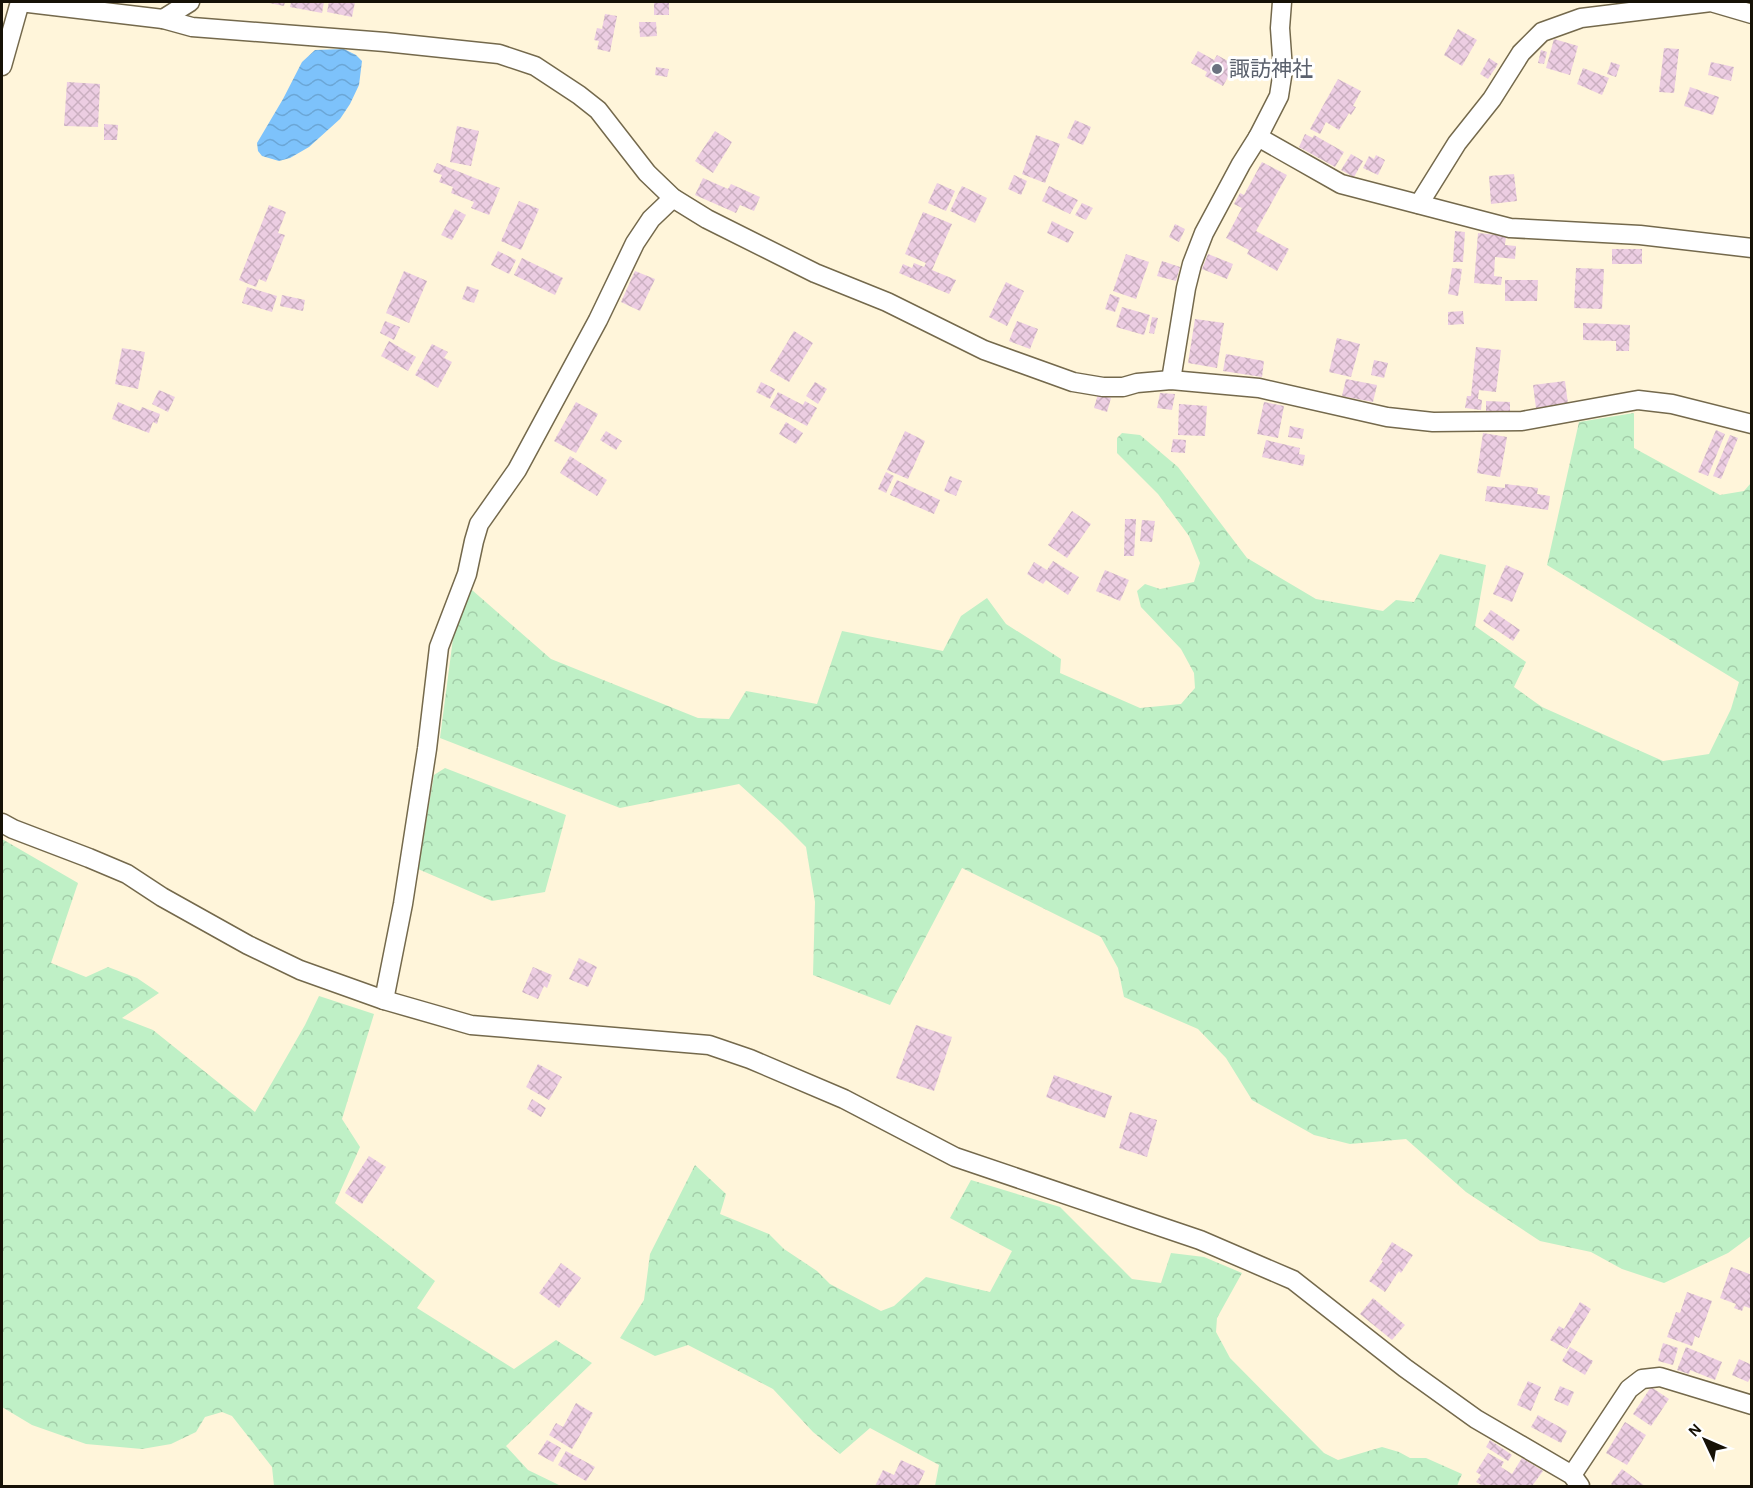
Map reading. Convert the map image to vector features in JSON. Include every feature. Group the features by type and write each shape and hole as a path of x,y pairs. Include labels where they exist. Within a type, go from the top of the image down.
{"street":[{"path":"2,66 20,2 163,19 192,27 386,42 499,54 535,66 598,110 647,173 673,198 707,219 815,273 887,302 974,345 1073,382 1103,387 1123,387 1137,383 1171,380 1259,388 1387,417 1433,422 1522,421 1638,400 1672,405 1752,424"},
{"path":"163,19 190,2"},
{"path":"1171,380 1192,264 1204,233 1279,96 1283,70 1280,28 1282,2"},
{"path":"1419,204 1457,142 1492,99 1521,53 1542,32 1581,18 1712,2 1752,14"},
{"path":"1258,137 1341,184 1510,228 1640,235 1752,248"},
{"path":"384,1000 405,893 440,647 467,574 479,524 517,470 598,320 635,243 651,219 673,198"},
{"path":"2,823 127,874 162,897 248,945 300,970 384,1000 471,1025 709,1045 750,1059 844,1099 955,1157 1200,1240 1293,1280 1404,1368 1476,1419 1576,1481 1629,1389 1642,1379 1660,1377 1752,1405"}],"green space":[{"path":"1634,413 1634,448 1720,495 1744,491 1751,483 1751,1236 1728,1253 1664,1283 1622,1269 1591,1252 1540,1241 1466,1192 1406,1139 1350,1144 1314,1135 1252,1100 1226,1058 1198,1029 1124,997 1118,968 1101,937 962,868 890,1005 813,975 815,902 806,847 739,784 620,808 440,738 458,600 472,590 551,659 698,718 729,719 746,691 817,704 842,631 943,651 961,616 987,598 1006,624 1061,659 1060,673 1140,708 1181,704 1195,688 1194,673 1181,649 1141,607 1137,591 1145,584 1160,589 1194,582 1200,563 1189,536 1158,494 1117,453 1117,438 1122,433 1140,435 1178,467 1247,558 1316,599 1383,611 1396,600 1414,602 1440,554 1486,565 1475,626 1526,662 1514,687 1542,707 1663,761 1709,754 1731,709 1739,682 1547,565 1579,422"},
{"path":"445,768 566,815 545,892 492,901 418,869 434,775"},
{"path":"2,839 78,883 51,963 86,977 108,967 137,978 159,993 122,1018 153,1030 255,1112 319,996 374,1014 342,1119 360,1147 335,1203 435,1281 417,1308 514,1369 556,1340 592,1363 506,1446 528,1470 561,1486 274,1486 272,1467 232,1416 222,1412 205,1417 196,1432 171,1444 142,1449 86,1444 32,1425 2,1407"},
{"path":"695,1165 726,1194 720,1214 769,1234 784,1249 817,1271 830,1284 881,1311 894,1306 926,1277 990,1292 1012,1251 950,1218 971,1180 1060,1207 1132,1279 1161,1283 1171,1253 1204,1257 1242,1273 1217,1318 1216,1332 1230,1358 1324,1453 1338,1460 1382,1447 1410,1458 1426,1458 1462,1474 1457,1486 935,1486 939,1465 870,1428 840,1454 813,1432 773,1389 688,1345 655,1356 620,1338 644,1300 650,1254"}],"water":[{"path":"344,49 362,61 359,85 340,119 309,147 290,158 279,161 262,156 258,151 257,143 302,62 315,50"}],"building":[{"path":"264,2 285,2 284,6"},
{"path":"291,2 324,2 322,13 290,7"},
{"path":"329,2 355,2 352,17 327,12"},
{"path":"654,2 669,2 669,15 654,15"},
{"path":"605,14 617,16 610,52 597,49 599,41 594,40 597,28 602,29"},
{"path":"639,22 656,22 657,36 640,37"},
{"path":"1458,29 1477,40 1462,66 1444,55"},
{"path":"1554,39 1578,46 1570,75 1546,68"},
{"path":"1664,48 1679,49 1674,93 1659,92"},
{"path":"1541,50 1547,52 1544,64 1538,63"},
{"name":"諏訪神社","path":"1198,51 1214,60 1217,55 1235,65 1223,86 1205,76 1207,72 1191,63"},
{"path":"1489,58 1498,64 1488,79 1480,74"},
{"path":"1611,62 1620,65 1616,77 1607,74"},
{"path":"1711,62 1734,67 1731,81 1708,75"},
{"path":"656,67 669,69 667,77 655,75"},
{"path":"1583,68 1609,78 1602,95 1577,84"},
{"path":"1338,79 1361,91 1353,106 1356,107 1351,115 1349,113 1339,130 1326,122 1320,134 1310,129"},
{"path":"67,82 100,84 98,127 64,126"},
{"path":"1690,87 1719,97 1713,115 1684,106"},
{"path":"1075,120 1091,127 1083,145 1067,138"},
{"path":"104,124 118,125 117,140 104,140"},
{"path":"457,126 479,131 471,166 450,162"},
{"path":"715,131 732,142 713,173 695,161"},
{"path":"1305,134 1313,138 1314,135 1344,152 1335,167 1299,147"},
{"path":"1036,135 1060,144 1045,183 1022,174"},
{"path":"1351,154 1363,161 1354,177 1341,170"},
{"path":"1376,155 1385,160 1378,175 1363,168 1369,156 1374,159"},
{"path":"1262,162 1287,175 1256,231 1289,249 1277,271 1247,254 1249,250 1226,238 1242,208 1234,204 1240,193 1244,195"},
{"path":"437,163 500,188 489,215 471,208 474,202 451,193 453,187 439,182 442,175 433,172"},
{"path":"1514,174 1517,201 1491,204 1489,176"},
{"path":"1014,175 1027,181 1021,195 1008,189"},
{"path":"703,178 728,189 731,184 760,197 754,211 740,205 736,213 695,195"},
{"path":"937,183 955,191 946,211 928,203"},
{"path":"962,186 987,198 975,223 950,211"},
{"path":"1049,186 1078,200 1070,214 1042,201"},
{"path":"519,201 539,209 521,250 501,241"},
{"path":"1082,203 1093,208 1086,220 1075,215"},
{"path":"269,205 286,212 278,233 285,235 266,282 259,279 256,287 239,280"},
{"path":"455,209 466,215 452,240 441,235"},
{"path":"923,212 952,224 932,270 956,280 949,294 899,273 903,264 912,268 914,263 924,267 926,263 905,254"},
{"path":"1052,221 1074,232 1068,243 1047,233"},
{"path":"1175,224 1185,229 1179,242 1169,237"},
{"path":"1455,231 1465,232 1463,262 1453,262"},
{"path":"1478,233 1506,236 1505,245 1516,246 1515,259 1495,257 1494,276 1502,277 1501,285 1474,283"},
{"path":"1612,249 1642,249 1642,264 1612,264"},
{"path":"498,251 516,260 509,274 491,265"},
{"path":"1126,254 1149,262 1136,299 1113,291"},
{"path":"1208,254 1233,264 1227,279 1202,269"},
{"path":"522,258 563,278 555,295 514,275"},
{"path":"1162,261 1180,267 1176,281 1157,276"},
{"path":"1452,268 1462,269 1458,296 1448,294"},
{"path":"1576,268 1604,269 1602,309 1574,308"},
{"path":"404,271 427,281 409,323 386,313"},
{"path":"635,271 655,279 640,311 621,302"},
{"path":"1505,280 1538,280 1537,301 1505,301"},
{"path":"1006,282 1024,291 1007,326 989,317"},
{"path":"467,286 479,290 474,303 462,299"},
{"path":"247,287 277,296 272,312 242,303"},
{"path":"1110,294 1120,298 1115,312 1105,309"},
{"path":"282,295 305,300 303,311 280,306"},
{"path":"1122,307 1150,315 1144,335 1116,327"},
{"path":"1463,311 1464,324 1448,325 1448,312"},
{"path":"1152,317 1158,318 1154,334 1149,333"},
{"path":"1195,319 1224,323 1217,368 1188,363"},
{"path":"385,321 400,327 394,340 380,333"},
{"path":"1017,321 1038,329 1030,349 1009,341"},
{"path":"1583,323 1630,325 1629,351 1616,351 1616,341 1583,340"},
{"path":"794,331 813,343 789,382 770,371"},
{"path":"1337,338 1360,344 1351,377 1329,372"},
{"path":"389,341 416,357 408,371 381,356"},
{"path":"432,344 448,352 444,358 452,362 438,388 415,375"},
{"path":"1476,347 1501,350 1496,392 1479,390 1478,399 1482,400 1481,410 1465,408 1467,396 1471,396"},
{"path":"122,348 145,352 138,389 115,384"},
{"path":"1226,354 1264,361 1262,377 1223,371"},
{"path":"1374,360 1388,363 1384,378 1371,375"},
{"path":"1346,379 1377,385 1373,402 1342,396"},
{"path":"1565,381 1568,404 1536,408 1533,385"},
{"path":"761,382 775,389 770,399 756,392"},
{"path":"815,382 827,389 818,404 806,396"},
{"path":"159,390 175,397 168,412 152,404"},
{"path":"778,392 803,405 805,401 817,408 807,426 770,407"},
{"path":"1160,393 1175,394 1172,410 1157,408"},
{"path":"1098,394 1111,398 1107,412 1094,408"},
{"path":"1486,401 1510,402 1510,414 1486,412"},
{"path":"118,402 140,411 142,407 160,414 157,424 153,422 149,433 112,419"},
{"path":"576,402 598,414 576,453 554,441"},
{"path":"1264,402 1284,406 1278,438 1257,434"},
{"path":"1179,404 1207,406 1205,436 1178,435"},
{"path":"786,422 803,433 796,444 779,434"},
{"path":"1290,426 1304,429 1302,439 1288,437"},
{"path":"1716,430 1725,434 1708,476 1698,472"},
{"path":"606,431 622,441 616,450 600,440"},
{"path":"905,431 925,441 908,479 887,470"},
{"path":"1483,433 1507,437 1500,477 1477,473"},
{"path":"1730,435 1738,438 1721,479 1713,476"},
{"path":"1173,439 1186,440 1185,453 1171,452"},
{"path":"1266,440 1300,448 1299,454 1305,455 1303,466 1262,457"},
{"path":"570,456 607,480 597,496 560,473"},
{"path":"886,472 894,476 886,493 878,489"},
{"path":"950,476 962,481 956,496 944,491"},
{"path":"897,480 940,500 934,514 890,495"},
{"path":"1505,484 1538,488 1537,494 1550,496 1548,510 1485,501 1487,486 1505,488"},
{"path":"1072,511 1091,524 1067,558 1048,545"},
{"path":"1125,519 1136,519 1134,556 1124,556"},
{"path":"1142,520 1155,521 1152,542 1140,541"},
{"path":"1053,561 1079,577 1068,595 1046,580 1043,584 1027,574 1034,562 1047,570"},
{"path":"1506,565 1524,573 1512,602 1493,594"},
{"path":"1105,570 1129,580 1120,601 1096,591"},
{"path":"1491,610 1520,630 1513,641 1483,621"},
{"path":"579,958 597,967 588,987 569,979"},
{"path":"533,967 552,975 547,988 544,986 538,999 522,992"},
{"path":"916,1025 952,1037 934,1091 896,1078"},
{"path":"538,1064 562,1077 549,1100 526,1087"},
{"path":"1054,1075 1112,1096 1105,1118 1046,1097"},
{"path":"532,1099 546,1108 541,1117 527,1109"},
{"path":"1130,1112 1157,1120 1147,1157 1119,1148"},
{"path":"369,1156 386,1167 362,1204 345,1193"},
{"path":"1392,1242 1413,1255 1385,1292 1369,1281 1383,1261 1381,1260"},
{"path":"561,1263 581,1278 559,1308 539,1293"},
{"path":"1731,1267 1752,1275 1752,1309 1744,1306 1742,1311 1734,1308 1736,1304 1720,1298"},
{"path":"1687,1292 1712,1301 1699,1338 1695,1336 1692,1346 1667,1337 1676,1312 1680,1313"},
{"path":"1373,1298 1405,1325 1392,1340 1360,1314"},
{"path":"1580,1302 1591,1309 1567,1349 1550,1340 1559,1326 1564,1329"},
{"path":"1663,1343 1678,1348 1673,1365 1658,1361"},
{"path":"1570,1347 1593,1361 1585,1375 1562,1361"},
{"path":"1686,1347 1722,1362 1715,1380 1690,1370 1689,1374 1677,1370"},
{"path":"1739,1359 1752,1365 1752,1375 1748,1382 1732,1375"},
{"path":"1528,1381 1541,1387 1531,1411 1517,1405"},
{"path":"1560,1386 1574,1392 1568,1406 1554,1400"},
{"path":"1651,1387 1669,1399 1651,1426 1633,1414"},
{"path":"576,1403 593,1413 572,1449 549,1435 556,1423 563,1427"},
{"path":"1538,1415 1567,1431 1561,1443 1531,1427"},
{"path":"1625,1422 1646,1435 1627,1465 1606,1453"},
{"path":"547,1440 561,1448 553,1462 538,1454"},
{"path":"1490,1440 1512,1455 1508,1461 1486,1447"},
{"path":"566,1451 595,1467 586,1481 558,1465"},
{"path":"1488,1453 1504,1462 1501,1467 1512,1474 1522,1458 1543,1471 1532,1486 1483,1486 1476,1482 1481,1475 1476,1472"},
{"path":"901,1460 925,1471 918,1486 875,1486 883,1470 894,1475"},
{"path":"1622,1469 1645,1486 1614,1486 1611,1484"}],"place":[{"name":"諏訪神社","path":"1217,69"}]}
